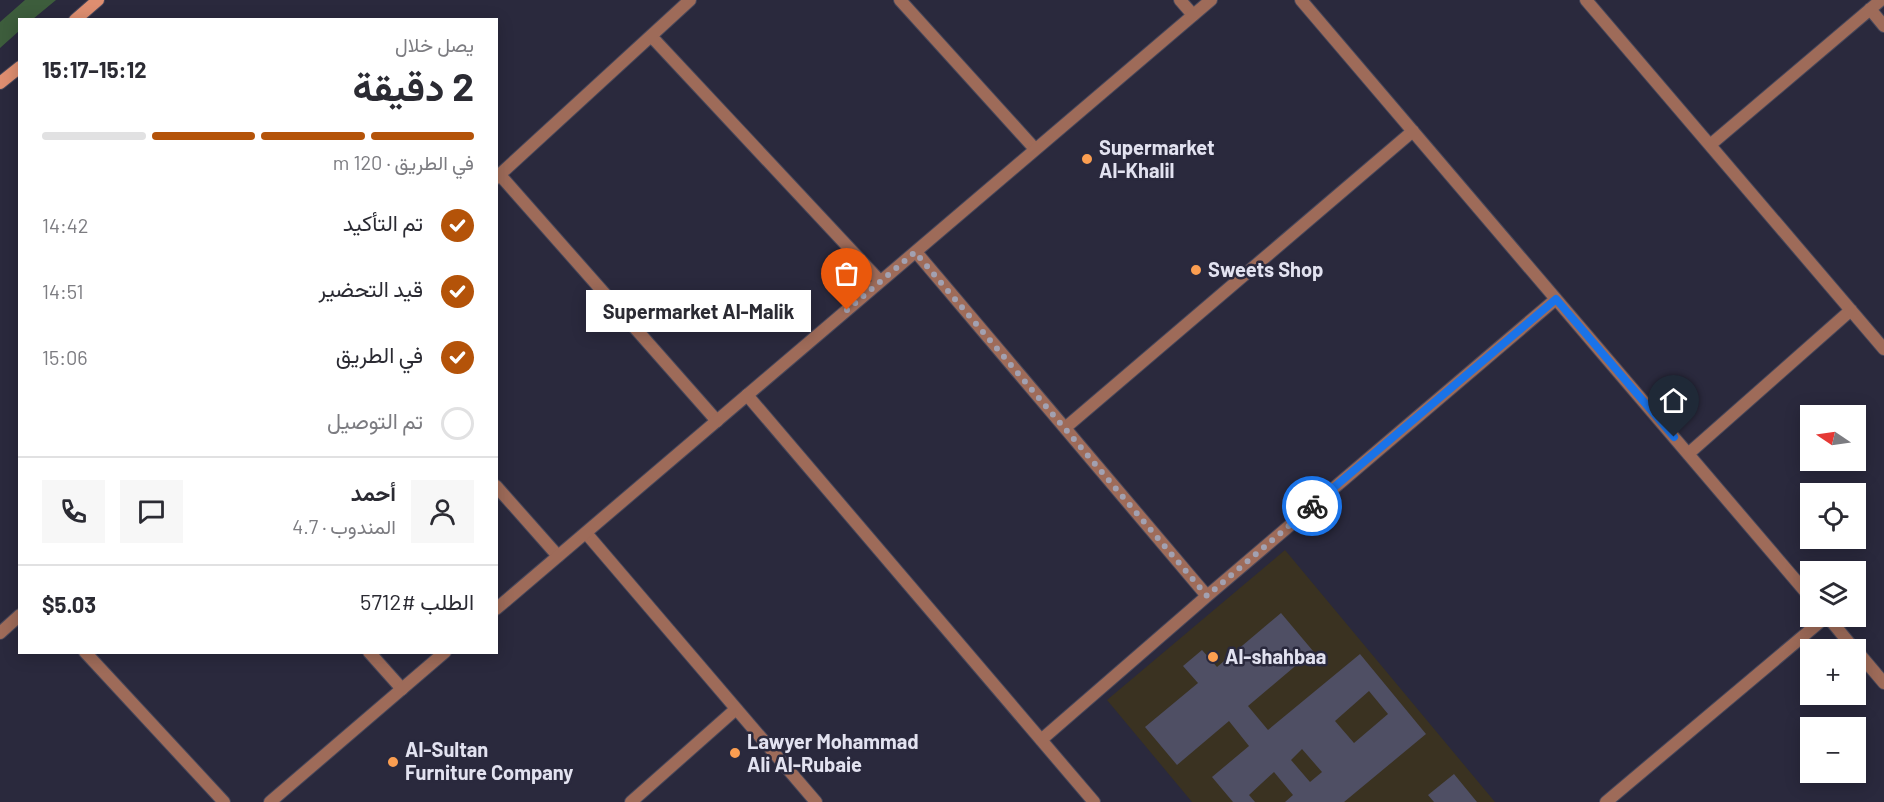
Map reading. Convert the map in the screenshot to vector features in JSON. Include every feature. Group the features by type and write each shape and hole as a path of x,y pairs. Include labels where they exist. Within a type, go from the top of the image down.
{"main road":[{"path":"77,18 98,0"},
{"path":"0,83 18,69"}],"street":[{"path":"690,0 498,176 717,421"},
{"path":"900,0 1035,149"},
{"path":"1180,0 1193,15"},
{"path":"498,607 1211,0"},
{"path":"1301,0 1800,585"},
{"path":"1586,0 1884,349"},
{"path":"1710,145 1881,0"},
{"path":"1870,9 1884,26"},
{"path":"651,36 880,282"},
{"path":"1065,428 1413,131"},
{"path":"915,252 1207,596"},
{"path":"1041,740 1556,299"},
{"path":"1688,454 1851,310"},
{"path":"747,395 1094,802"},
{"path":"498,488 558,556"},
{"path":"586,532 816,802"},
{"path":"1606,802 1827,616 1846,639"},
{"path":"0,633 18,617"},
{"path":"87,654 224,802"},
{"path":"371,654 402,689"},
{"path":"270,802 443,654"},
{"path":"1866,663 1884,683"},
{"path":"631,802 736,709"}],"shaded area":[{"path":"1285,550 1495,802 1192,802 1107,700"}],"green space":[{"path":"25,0 56,0 34,18 18,18 18,32 0,48 0,22"}],"building":[{"path":"1281,613 1313,651 1248,706 1268,730 1360,654 1426,734 1344,802 1285,802 1293,795 1274,772 1249,795 1255,802 1233,802 1212,777 1249,746 1229,721 1177,765 1145,727 1198,683 1183,666 1202,650 1217,667","holes":["1369,691 1388,714 1354,743 1335,721","1302,749 1322,772 1310,782 1291,760"]},
{"path":"1454,774 1477,802 1434,802 1428,795"}],"way so far":[{"path":"847,310 915,252 1207,596 1312,506"}],"place":[{"name":"Supermarket Al-Khalil","path":"1087,159"},
{"name":"Sweets Shop","path":"1196,270"},
{"name":"Supermarket Al-Malik","path":"847,310"},
{"name":"Al-shahbaa","path":"1213,657"},
{"name":"Lawyer Mohammad Ali Al-Rubaie","path":"735,753"},
{"name":"Al-Sultan Furniture Company","path":"393,762"}],"route":[{"path":"1312,506 1556,299 1674,437"}]}
